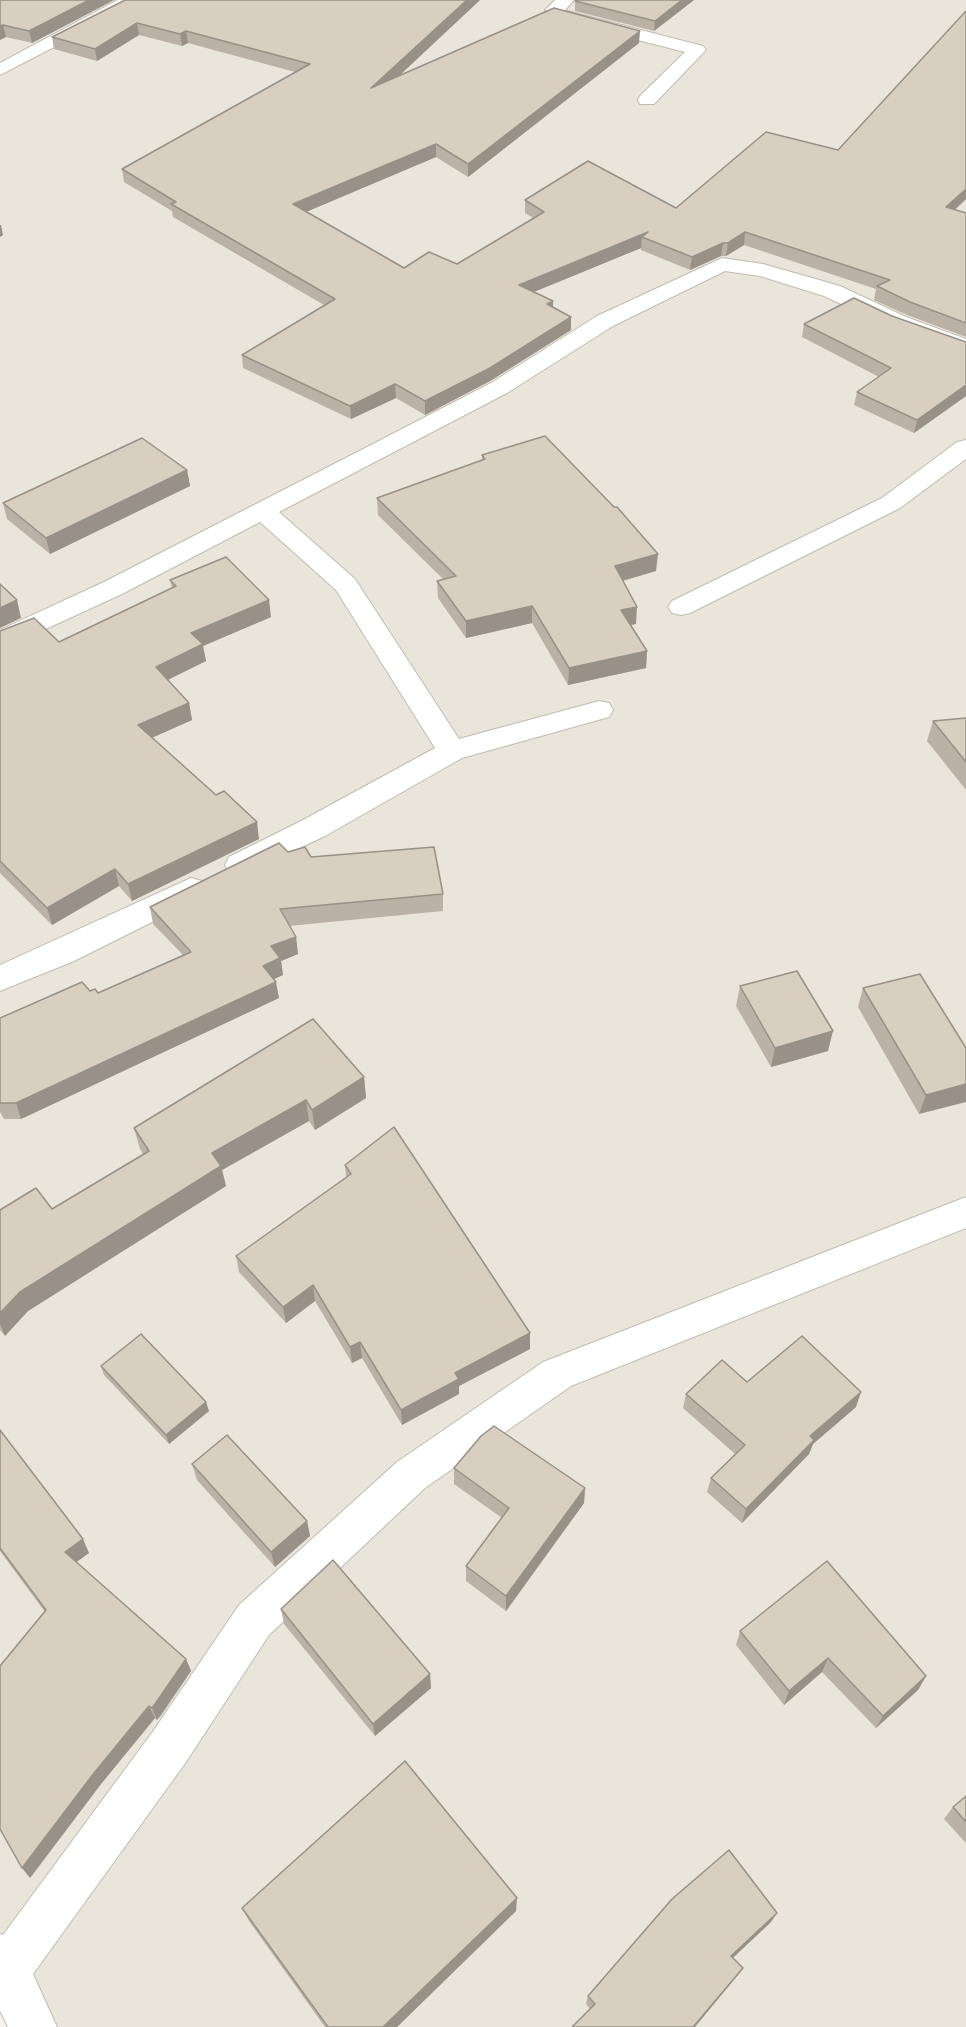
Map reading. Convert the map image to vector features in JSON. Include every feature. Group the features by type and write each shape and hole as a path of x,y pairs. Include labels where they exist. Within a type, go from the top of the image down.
{"street":[{"path":"0,70 131,0"},
{"path":"566,0 554,10 561,15 697,50 647,100"},
{"path":"0,641 113,588 499,388 605,321 722,264 764,270 832,291 898,322 966,347"},
{"path":"681,607 891,503 966,447"},
{"path":"262,510 346,585 452,751"},
{"path":"0,979 63,952 314,828 452,751 599,710"},
{"path":"33,2027 3,1965 170,1746 254,1620 411,1475 557,1374 966,1212"}],"shaded area":[{"path":"0,0 966,0 966,2027 33,2027 0,1958"}],"building":[{"path":"0,0 89,0 29,31 0,26"},
{"path":"125,0 467,0 371,88 554,8 640,31 468,164 436,144 293,204 404,268 429,252 457,264 544,212 525,200 588,161 676,208 766,132 838,150 966,11 966,189 946,207 966,213 966,323 910,302 877,286 890,280 745,232 728,243 723,243 692,257 642,237 648,232 519,285 553,301 547,304 571,317 490,368 425,401 395,384 350,406 242,355 335,299 171,204 176,202 122,169 310,64 186,31 180,34 137,23 95,49 52,37"},
{"path":"682,0 655,21 575,1"},
{"path":"854,298 892,316 966,342 966,385 917,420 857,392 891,368 804,324"},
{"path":"545,436 614,507 617,507 658,554 615,566 637,607 621,610 647,651 569,668 532,606 466,621 437,581 456,576 377,498 485,459 482,455"},
{"path":"142,438 187,470 46,538 3,503"},
{"path":"226,557 269,600 191,633 203,644 156,667 189,703 138,725 216,795 224,791 257,822 128,884 115,869 47,908 0,861 0,631 34,618 59,642 176,586 170,580"},
{"path":"0,584 17,600 0,608"},
{"path":"966,718 966,762 933,721"},
{"path":"279,843 288,852 305,847 311,857 434,847 443,894 280,909 296,937 271,946 280,958 263,966 276,982 16,1103 0,1103 0,1018 82,982 90,991 95,989 98,993 191,952 150,907"},
{"path":"797,971 833,1031 775,1048 740,986"},
{"path":"920,974 966,1048 966,1084 926,1095 863,988"},
{"path":"313,1019 364,1077 312,1110 306,1100 212,1153 221,1166 20,1292 0,1313 0,1210 36,1188 52,1209 149,1151 134,1128"},
{"path":"394,1127 530,1333 455,1373 459,1379 401,1410 360,1342 350,1347 313,1285 283,1307 236,1256 351,1174 345,1165"},
{"path":"141,1334 206,1402 166,1435 101,1366"},
{"path":"802,1336 861,1392 810,1436 814,1440 746,1509 711,1478 745,1445 686,1394 722,1360 747,1382"},
{"path":"494,1426 585,1488 506,1596 466,1566 509,1508 454,1468 481,1436"},
{"path":"0,1430 83,1539 65,1552 186,1659 152,1708 149,1706 94,1773 22,1868 0,1829 0,1666 46,1610 0,1548"},
{"path":"227,1435 307,1521 271,1552 192,1464"},
{"path":"333,1560 430,1674 373,1724 281,1609"},
{"path":"827,1561 926,1676 883,1716 828,1658 789,1691 740,1631"},
{"path":"405,1761 517,1898 383,2027 328,2027 242,1908"},
{"path":"966,1796 966,1822 953,1807"},
{"path":"729,1850 777,1913 731,1956 743,1968 693,2027 572,2027 595,2004 588,1996 672,1899"}]}
